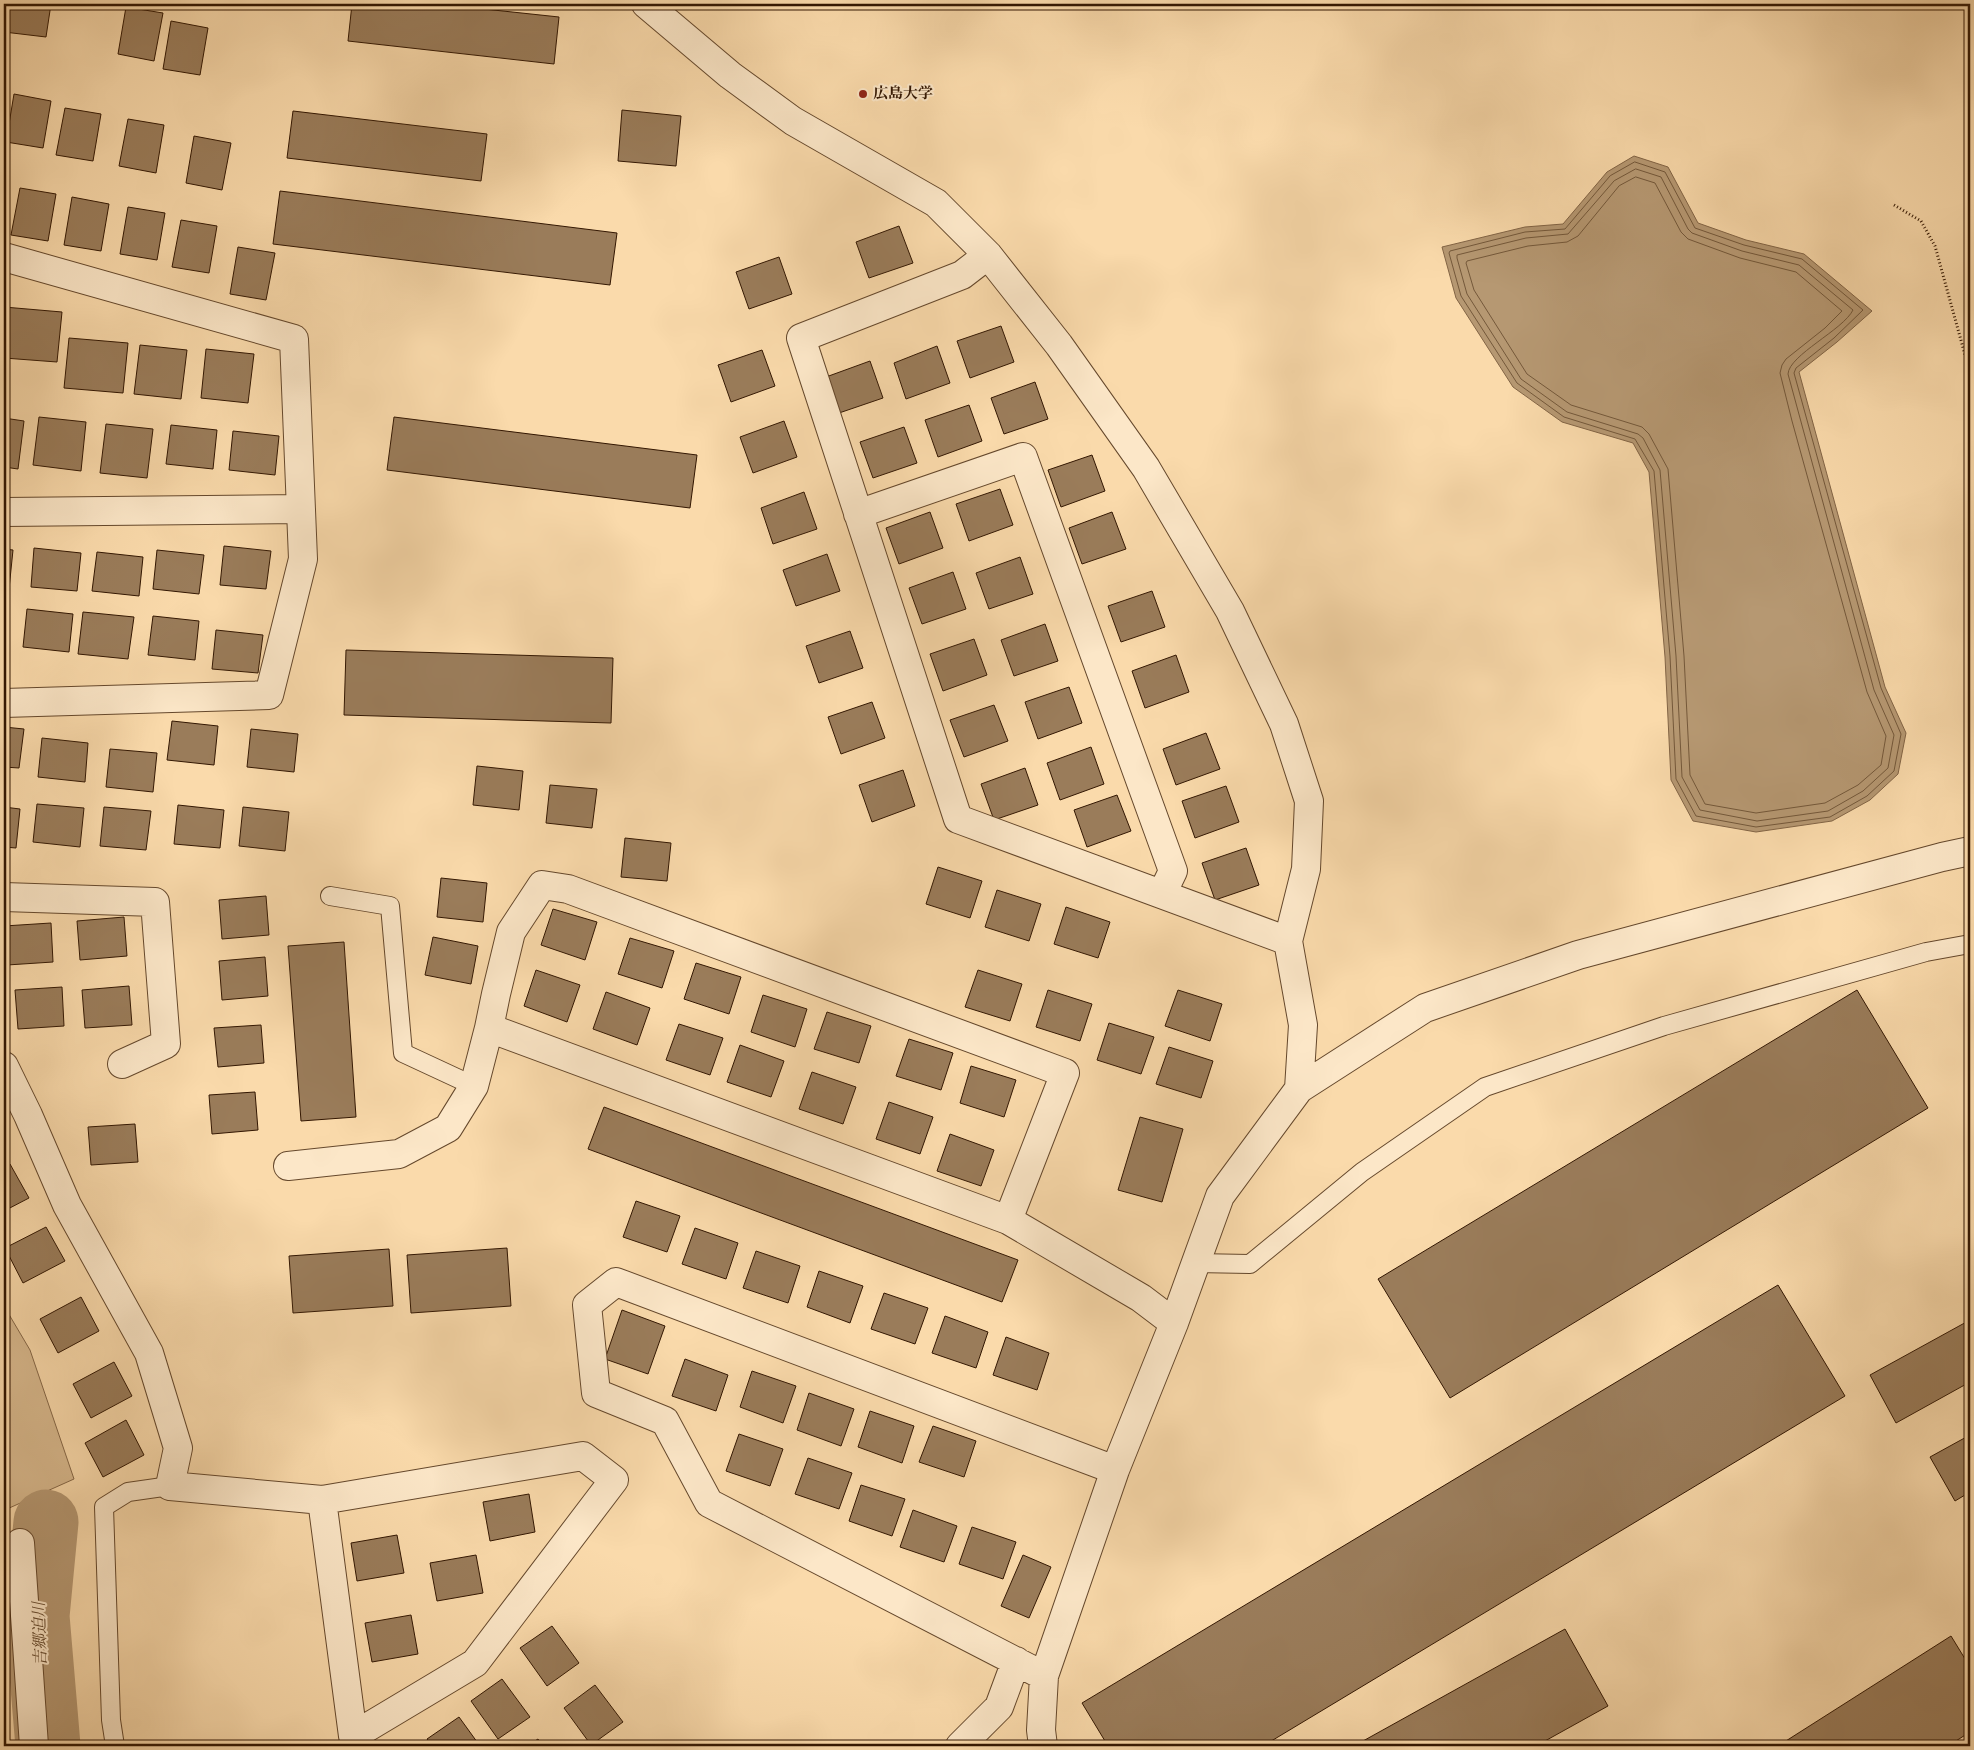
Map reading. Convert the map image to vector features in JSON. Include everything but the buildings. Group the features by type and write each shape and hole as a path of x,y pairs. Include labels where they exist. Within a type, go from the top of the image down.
{"street":[{"path":"646,4 730,75 793,121 936,203 988,255 1059,345 1146,468 1230,611 1284,724 1309,801 1306,868 1288,941 1303,1026 1299,1089"},
{"path":"988,255 962,275 801,338 958,819 1288,941"},
{"path":"4,257 294,339 302,559 269,695 4,703"},
{"path":"858,514 1023,457 1173,871 1162,894"},
{"path":"4,512 301,509"},
{"path":"1043,1746 1041,1730 1044,1676 1115,1470 1174,1323 1220,1196 1299,1089 1424,1008 1578,955 1942,856 1970,851"},
{"path":"288,1166 400,1154 448,1128 474,1086 511,932 542,885 568,890 1065,1073 1008,1220"},
{"path":"4,897 155,902 166,1044 122,1064"},
{"path":"489,1028 1008,1220 1141,1298 1174,1323"},
{"path":"4,1066 28,1115 67,1205 149,1353 178,1448 170,1486 322,1500 583,1456 614,1480 475,1663 353,1736 322,1500"},
{"path":"1044,1676 709,1503 665,1421 596,1394 587,1305 616,1282 1115,1470"},
{"path":"20,1543 34,1746"},
{"path":"960,1746 999,1706 1016,1661"},
{"path":"999,1706 1042,1704"}],"lane":[{"path":"330,896 390,906 403,1053 474,1086"},
{"path":"1196,1263 1250,1264 1362,1172 1485,1086 1664,1026 1926,952 1970,944"},
{"path":"115,1746 111,1720 104,1507 128,1492 170,1486"}],"path":[{"path":"1894,205 1921,221 1935,246 1969,360 1970,373"}],"shaded area":[{"path":"4,1306 30,1350 74,1479 7,1509 4,1524"}],"water":[{"path":"1634,156 1668,167 1698,223 1746,240 1804,254 1872,311 1799,372 1885,687 1906,733 1898,774 1870,800 1832,821 1756,832 1693,821 1671,780 1665,657 1649,472 1633,443 1562,422 1513,387 1456,298 1442,247 1525,227 1563,224 1607,172"}],"waterway":[{"name":"吉郷迫川","path":"46,1522 37,1616 48,1746"}],"place":[{"name":"広島大学","path":"863,94"}]}
